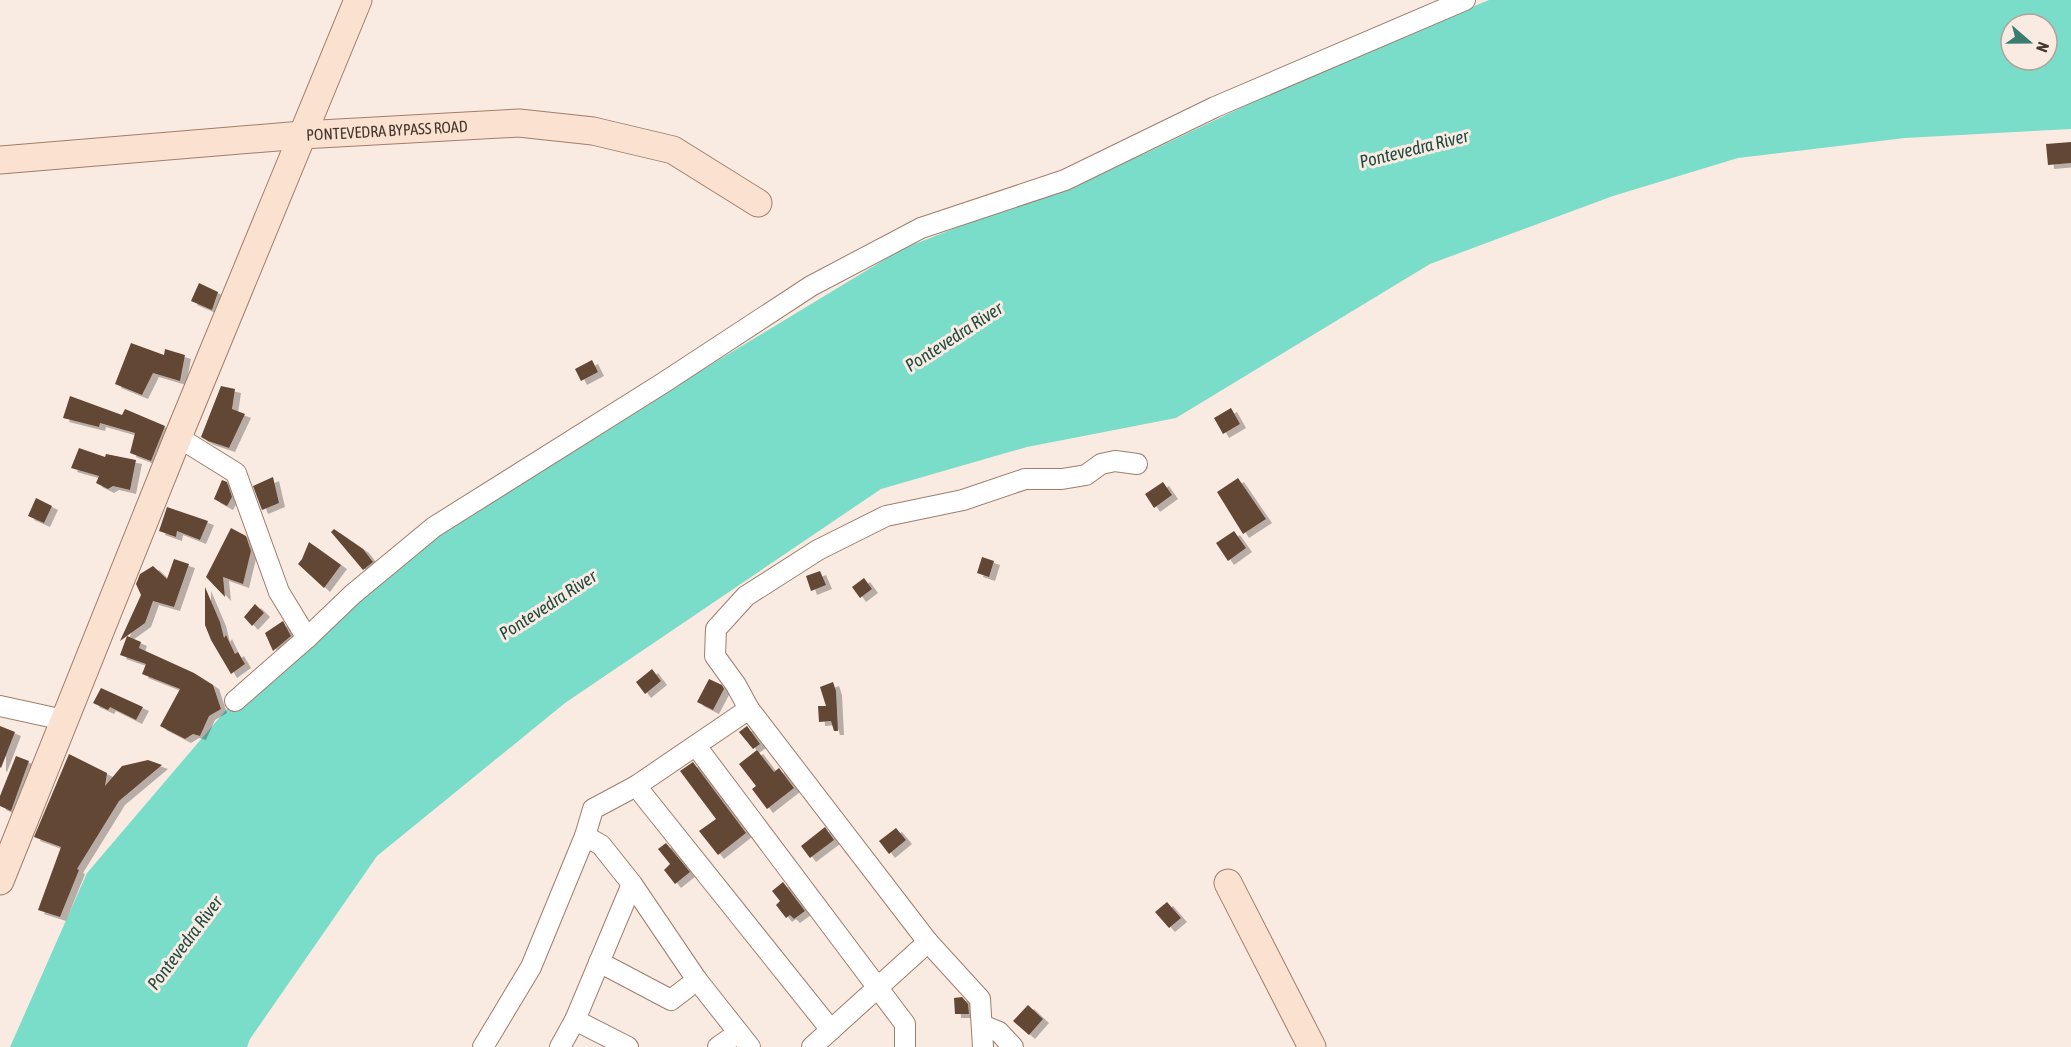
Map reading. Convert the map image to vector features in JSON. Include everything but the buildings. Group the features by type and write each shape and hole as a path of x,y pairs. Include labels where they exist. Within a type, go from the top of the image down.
{"main road":[{"path":"0,881 178,437 358,0"},
{"name":"PONTEVEDRA BYPASS ROAD","path":"0,160 302,135 519,123 593,131 673,150 758,203"},
{"path":"1228,883 1312,1047"}],"street":[{"path":"235,701 353,594 434,526 663,383 811,286 921,228 1065,180 1215,107 1465,0"},
{"path":"178,437 236,473 279,592 307,638"},
{"path":"982,1047 980,999 928,942 749,709 736,685 715,656 716,629 746,596 809,556 886,516 963,500 1025,479 1062,479 1086,475 1101,464 1115,461 1137,464"},
{"path":"0,706 64,720"},
{"path":"483,1047 531,967 585,836 593,809 636,786 749,709"},
{"path":"696,746 904,1024 905,1047"},
{"path":"636,786 831,1030"},
{"path":"585,836 601,845 632,884 697,980 744,1040 718,1047"},
{"path":"560,1047 575,1020 632,884"},
{"path":"812,1047 928,942"},
{"path":"600,962 671,1000 697,980"},
{"path":"575,1020 628,1047"},
{"path":"982,1025 999,1032 1013,1047"}],"water":[{"name":"Pontevedra River","path":"1489,0 2071,0 2071,129 1905,138 1738,158 1613,196 1430,264 1176,418 1027,447 881,489 565,703 377,856 250,1039 247,1047 10,1047 87,873 226,710 370,583 425,538 902,249 1144,154 1333,64"}]}
